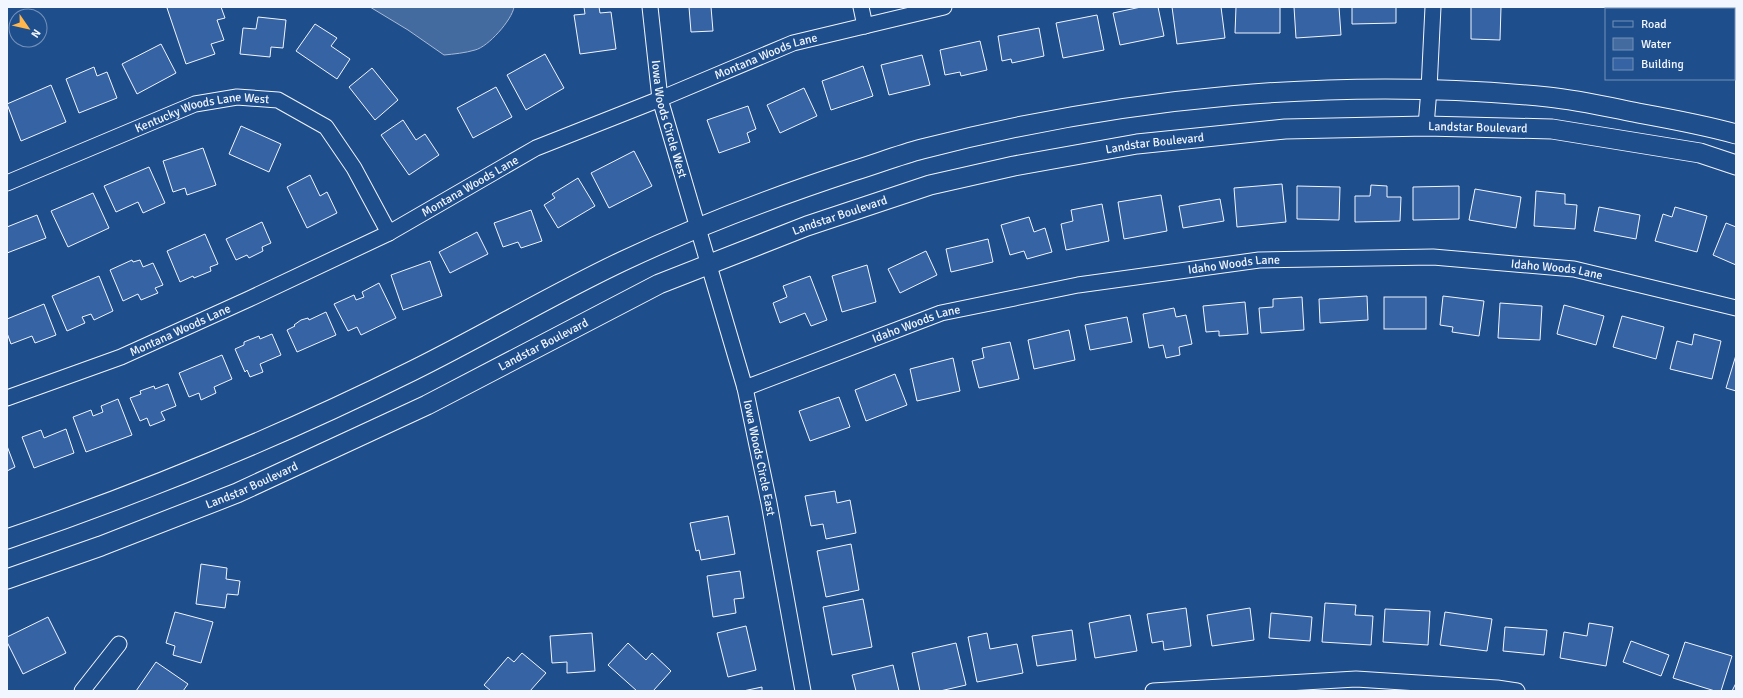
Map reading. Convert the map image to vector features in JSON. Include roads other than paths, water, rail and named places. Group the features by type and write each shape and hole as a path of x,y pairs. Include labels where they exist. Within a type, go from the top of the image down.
{"street":[{"name":"Iowa Woods Circle West","path":"650,7 660,99 698,229"},
{"path":"861,7 864,26"},
{"name":"Montana Woods Lane","path":"7,398 121,356 249,299 389,233 536,148 660,99 793,43 944,7"},
{"path":"1426,126 1430,88 1433,7"},
{"path":"7,539 87,512 231,454 412,371 621,262 698,229 792,191 918,150 1022,126 1114,110 1271,92 1430,88 1552,97 1710,126 1736,134"},
{"name":"Kentucky Woods Lane West","path":"7,183 195,104 237,97 278,100 326,127 354,168 389,233"},
{"name":"Landstar Boulevard","path":"7,579 101,546 237,493 427,405 659,284 807,226 922,187 1014,166 1137,144 1286,129 1426,126 1552,129 1700,153 1736,165"},
{"name":"Iowa Woods Circle East","path":"698,229 744,388 769,503 803,691"},
{"name":"Idaho Woods Lane","path":"744,388 942,313 1078,284 1259,260 1433,257 1574,269 1736,308"},
{"path":"82,691 119,644"},
{"path":"1153,691 1356,679 1496,688 1517,691"}],"water":[{"path":"370,7 514,7 504,26 493,39 486,44 471,51 444,55 408,30"}]}
